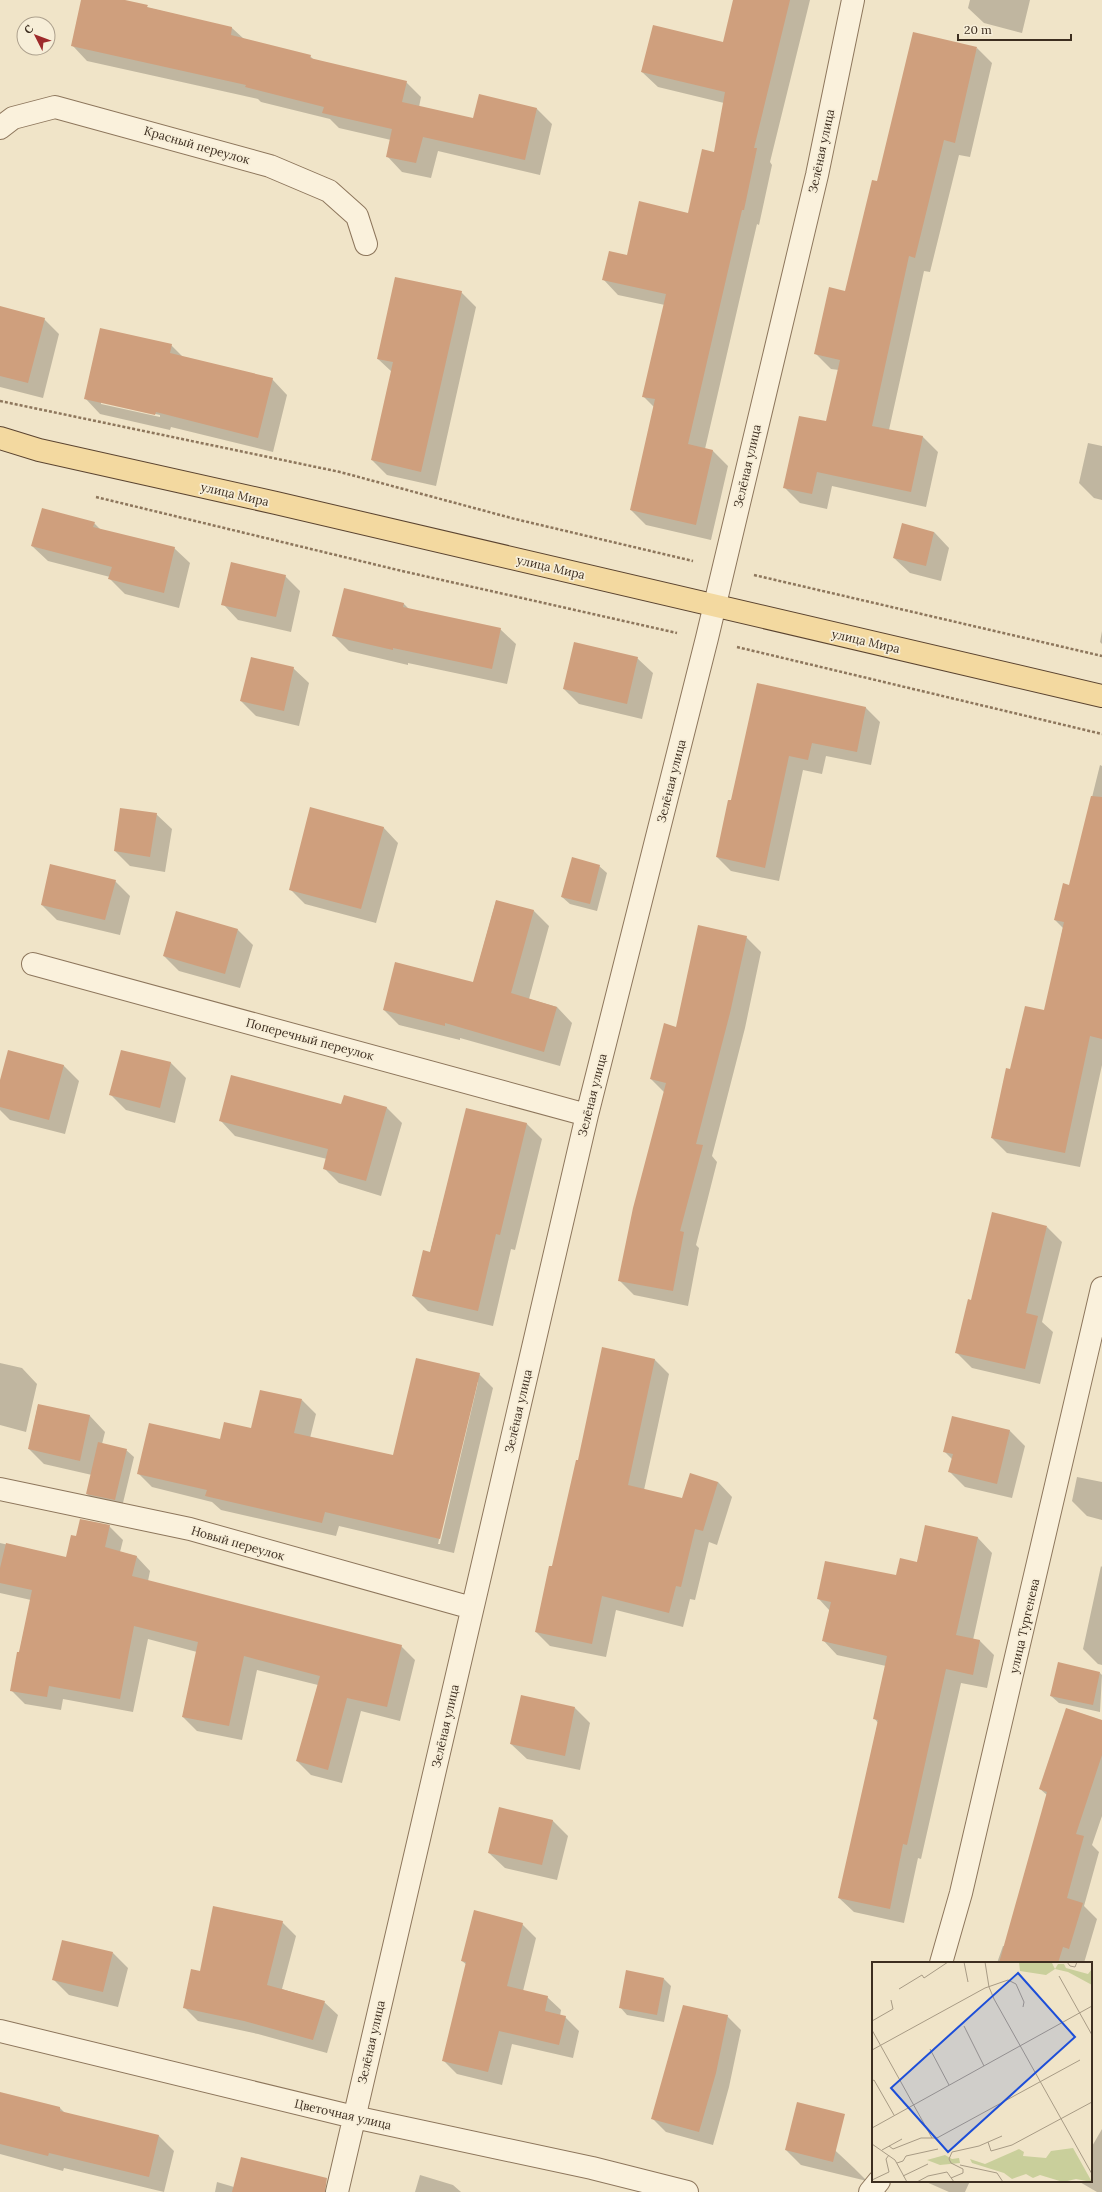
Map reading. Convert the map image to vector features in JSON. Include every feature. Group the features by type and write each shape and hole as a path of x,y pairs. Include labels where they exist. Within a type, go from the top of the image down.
{"main road":[{"name":"улица Мира","path":"0,438 39,450 715,605 1102,696"}],"street":[{"name":"Зелёная улица","path":"337,2192 587,1115 707,638 817,175 853,0"},
{"name":"Красный переулок","path":"0,128 13,118 55,107 270,166 329,191 357,216 366,244"},
{"name":"Поперечный переулок","path":"33,964 587,1115"},
{"name":"улица Тургенева","path":"941,1962 961,1893 1102,1288"},
{"name":"Новый переулок","path":"0,1489 190,1529 472,1608"},
{"name":"Цветочная улица","path":"0,2031 354,2117 592,2168 687,2192"},
{"path":"870,2192 878,2182"}],"path":[{"path":"0,401 340,472 523,521 1102,656"},
{"path":"89,495 410,573 707,638"},
{"path":"736,647 1102,734"}],"building":[{"path":"81,0 125,0 148,5 147,7 232,27 231,35 311,55 310,58 407,81 402,102 473,118 479,94 537,108 525,160 423,137 416,163 386,157 392,129 322,113 324,107 245,87 246,85 71,46"},
{"path":"733,0 790,0 754,148 757,148 744,210 742,210 688,444 713,450 696,525 630,510 655,399 642,397 666,294 602,280 609,251 627,255 639,201 688,213 702,149 714,152 725,92 641,72 653,25 723,42"},
{"path":"913,32 977,47 955,143 944,140 915,258 909,256 872,426 923,436 911,492 817,472 812,494 783,488 799,416 826,421 840,360 814,354 829,287 845,291 872,180 877,181"},
{"path":"395,277 462,291 421,472 371,460 393,362 377,359"},
{"path":"0,306 45,318 28,383 0,376"},
{"path":"100,328 172,344 170,353 273,378 258,438 156,412 155,415 84,399"},
{"path":"42,508 95,522 93,527 175,547 164,593 108,579 112,567 31,546"},
{"path":"902,523 934,532 926,566 893,558"},
{"path":"231,562 286,575 276,617 221,605"},
{"path":"344,588 404,603 403,607 501,628 492,669 393,648 393,650 332,636"},
{"path":"574,642 638,657 627,704 563,689"},
{"path":"251,657 294,667 284,711 240,701"},
{"path":"757,683 866,707 857,752 812,743 808,760 789,756 765,868 716,857 728,800 731,800"},
{"path":"1091,796 1102,797 1102,1039 1090,1036 1065,1153 991,1138 1006,1068 1010,1069 1025,1006 1044,1010 1064,922 1054,920 1063,883 1069,885"},
{"path":"310,807 384,827 361,909 289,890"},
{"path":"120,808 157,813 150,857 114,851"},
{"path":"572,857 600,865 590,904 561,897"},
{"path":"50,864 116,880 105,920 41,905"},
{"path":"496,900 534,910 511,993 557,1007 544,1052 445,1023 445,1026 383,1010 395,962 473,982"},
{"path":"176,911 238,929 225,974 163,956"},
{"path":"698,925 747,936 730,1013 696,1144 703,1145 680,1231 684,1232 673,1291 618,1281 633,1208 666,1083 650,1079 664,1023 676,1027"},
{"path":"8,1050 64,1065 49,1120 0,1107 0,1080"},
{"path":"121,1050 171,1062 160,1108 109,1095"},
{"path":"231,1075 341,1104 344,1095 387,1107 366,1181 323,1169 328,1149 219,1121"},
{"path":"466,1108 527,1123 500,1235 496,1234 478,1311 412,1296 423,1250 430,1252"},
{"path":"992,1212 1047,1226 1026,1313 1038,1316 1025,1369 955,1353 968,1299 971,1300"},
{"path":"602,1347 655,1359 628,1485 682,1498 690,1473 718,1482 703,1531 695,1529 681,1587 676,1586 669,1613 602,1596 592,1644 535,1632 549,1566 552,1566 576,1460 578,1460"},
{"path":"416,1358 480,1373 440,1539 325,1512 322,1523 205,1496 207,1490 137,1474 149,1423 220,1439 224,1422 251,1428 260,1390 302,1399 294,1433 393,1455"},
{"path":"38,1404 90,1415 80,1461 28,1449"},
{"path":"952,1416 1010,1430 997,1484 948,1472 953,1454 943,1452"},
{"path":"98,1442 127,1449 115,1500 86,1494"},
{"path":"80,1519 110,1525 105,1547 137,1556 132,1576 402,1645 387,1707 347,1698 328,1770 296,1761 320,1676 244,1656 229,1726 182,1717 198,1642 134,1626 120,1699 49,1686 47,1697 10,1691 17,1652 19,1652 32,1590 0,1583 0,1568 6,1543 66,1557 71,1535 76,1536"},
{"path":"925,1525 978,1537 956,1635 980,1640 973,1675 946,1669 907,1845 903,1844 890,1909 838,1898 878,1720 873,1719 887,1656 822,1641 831,1602 817,1599 825,1561 896,1575 900,1558 917,1562"},
{"path":"1058,1662 1100,1672 1093,1705 1050,1696"},
{"path":"521,1695 575,1707 565,1756 510,1744"},
{"path":"1066,1708 1102,1720 1102,1755 1076,1834 1084,1836 1067,1898 1083,1903 1069,1949 1063,1947 1058,1962 999,1962 1047,1792 1039,1789"},
{"path":"499,1807 553,1820 542,1865 488,1853"},
{"path":"213,1906 283,1921 267,1985 325,2001 313,2040 244,2021 183,2008 191,1969 200,1971"},
{"path":"474,1910 523,1923 507,1986 548,1996 545,2011 566,2016 559,2045 499,2031 488,2072 442,2061 466,1962 461,1961"},
{"path":"62,1940 113,1952 103,1992 52,1980"},
{"path":"626,1970 664,1978 657,2015 619,2008"},
{"path":"683,2005 728,2015 716,2073 699,2132 651,2119"},
{"path":"0,2092 60,2107 60,2111 159,2135 149,2177 49,2153 48,2156 0,2144"},
{"path":"797,2102 845,2114 833,2162 785,2150"},
{"path":"241,2157 327,2178 325,2192 232,2192"}]}
